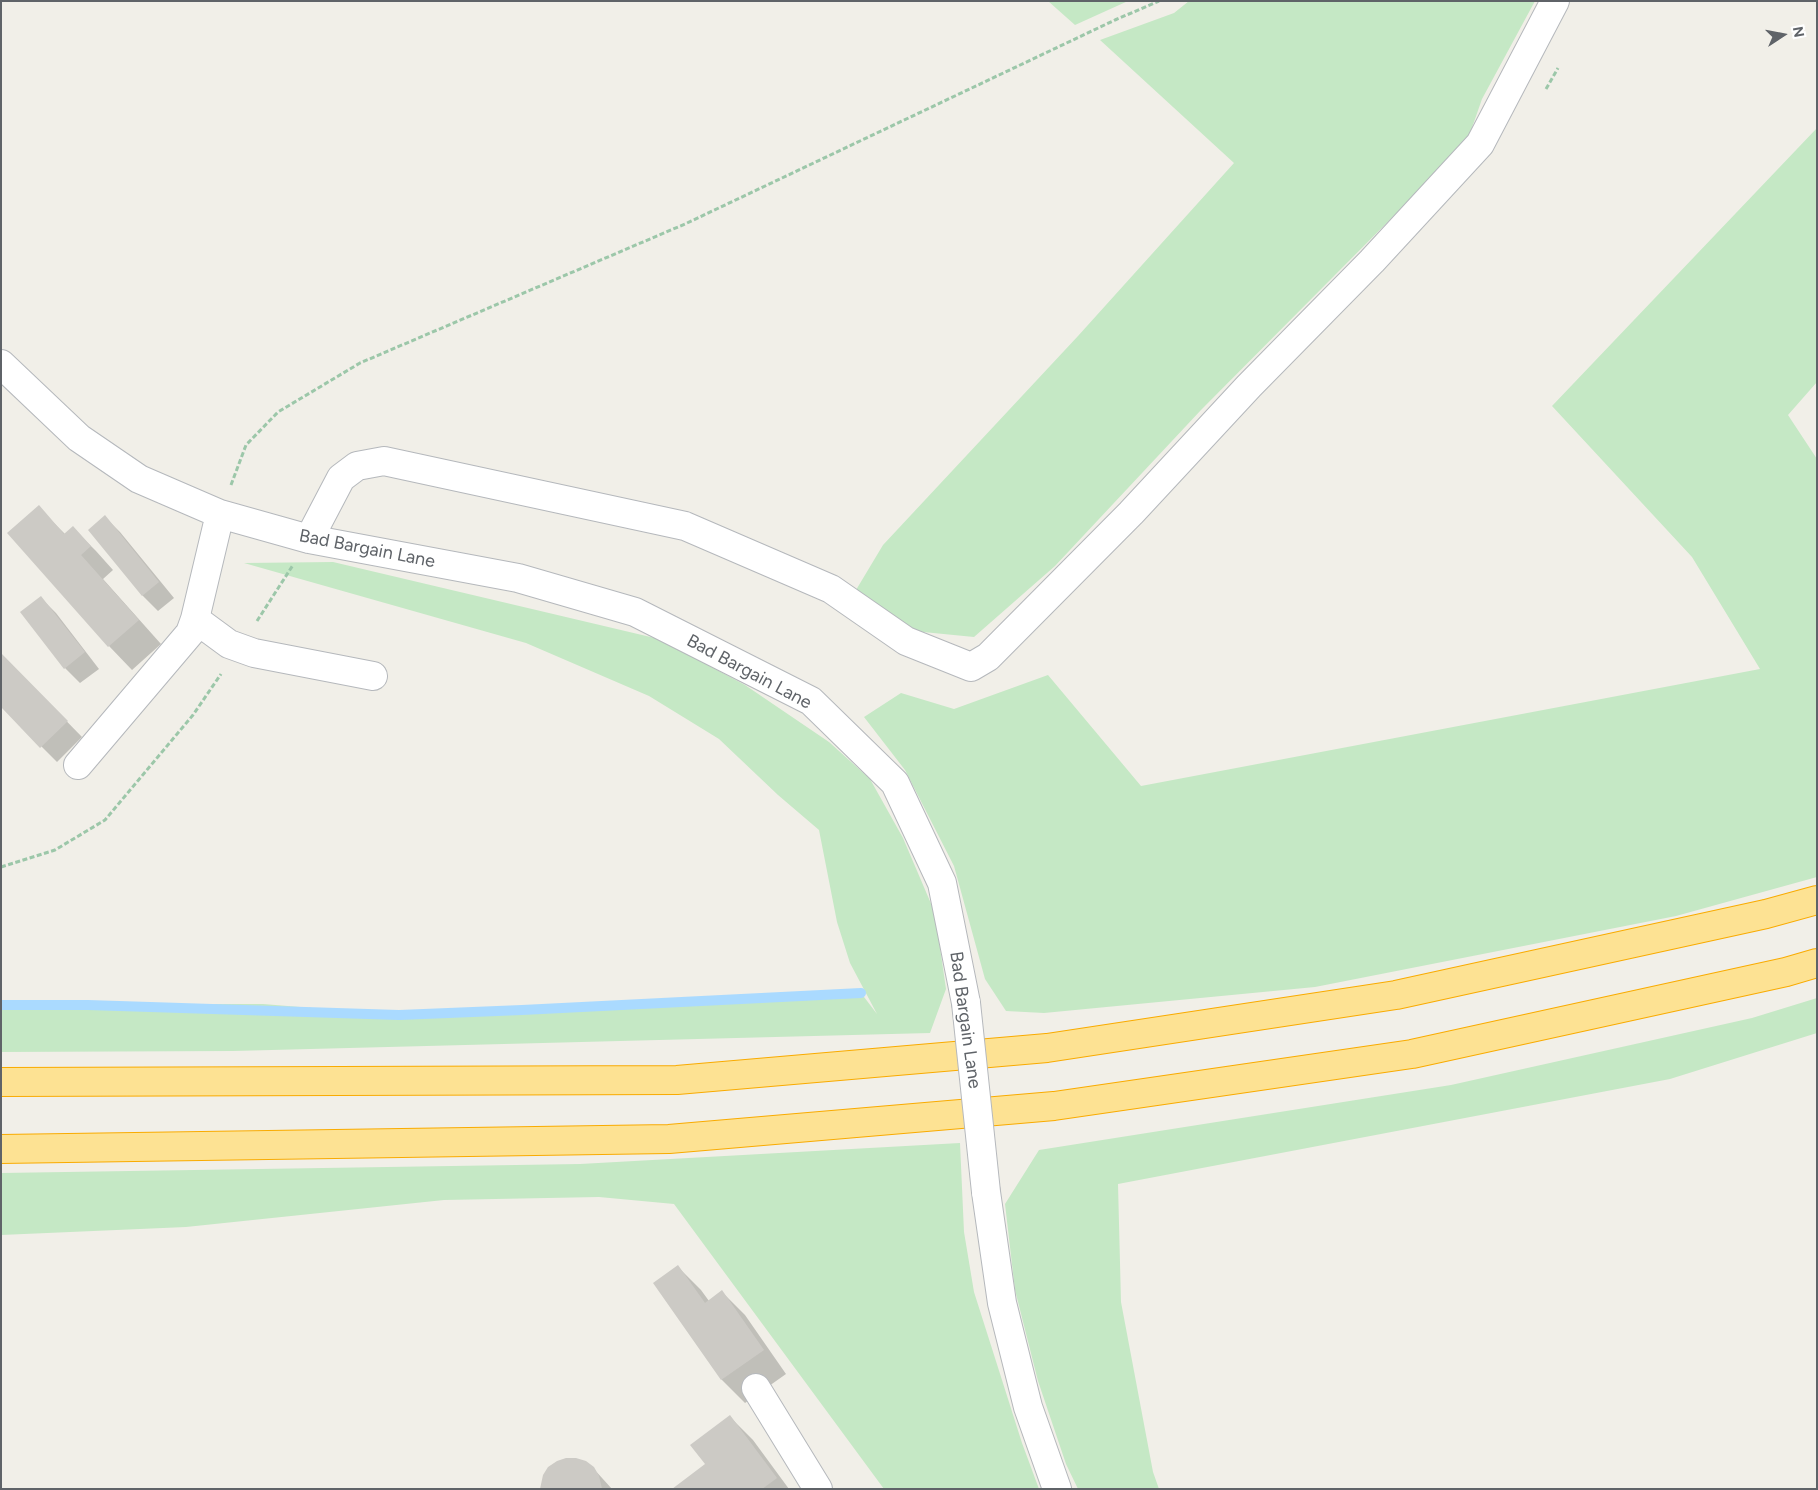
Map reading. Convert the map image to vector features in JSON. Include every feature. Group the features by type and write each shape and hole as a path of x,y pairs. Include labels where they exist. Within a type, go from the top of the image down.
{"highway":[{"path":"1,1082 677,1080 1048,1048 1396,995 1766,914 1817,900"},
{"path":"1,1149 669,1139 1054,1106 1412,1054 1786,972 1817,963"}],"lane":[{"path":"309,539 341,478 357,466 384,460 685,526 831,589 906,641 970,667 988,657 1131,513 1249,386 1372,261 1480,144 1554,1"},
{"name":"Bad Bargain Lane","path":"1,364 79,438 140,479 220,514 309,539 518,578 636,612 811,701 896,783 942,883 966,1003 986,1192 1002,1303 1028,1407 1057,1489"},
{"path":"78,765 190,633 220,514"},
{"path":"195,619 229,644 254,653 373,676"},
{"path":"756,1388 818,1489"}],"path":[{"path":"220,514 246,445 278,412 360,363 685,224 1115,20 1159,1"},
{"path":"1,868 54,850 105,820 193,715 240,648 309,539"}],"green space":[{"path":"1048,1 1128,1 1075,25"},
{"path":"1189,1 1535,1 1482,99 1467,142 1201,410 1055,566 974,637 913,631 856,590 883,545 1078,336 1234,163 1100,40 1174,13"},
{"path":"1817,128 1817,382 1788,415 1817,459 1817,877 1676,916 1315,987 1044,1013 1006,1011 985,979 954,866 905,770 864,717 901,693 954,709 1048,675 1141,786 1760,669 1692,557 1552,406"},
{"path":"333,562 659,639 745,685 829,742 870,779 903,838 935,913 946,989 930,1033 233,1051 1,1052 1,1004 263,1004 399,1015 861,993 877,1014 850,963 837,922 819,830 778,795 719,739 649,696 526,643 244,563"},
{"path":"1817,998 1817,1033 1670,1079 1118,1184 1121,1302 1153,1472 1159,1489 1078,1489 1066,1464 1038,1381 1015,1290 1005,1204 1039,1150 1451,1085 1752,1018"},
{"path":"960,1143 964,1232 974,1292 1022,1443 1039,1489 884,1489 674,1204 599,1197 444,1200 186,1227 1,1235 1,1173 580,1164"}],"building":[{"path":"39,505 64,534 73,526 91,546 81,555 139,620 108,647 7,533"},
{"path":"105,515 159,582 142,596 88,530"},
{"path":"41,596 85,652 64,669 20,612"},
{"path":"1,653 68,721 40,748 1,707"},
{"path":"678,1265 705,1303 722,1290 764,1350 721,1380 653,1283"},
{"path":"730,1415 777,1478 762,1489 672,1489 705,1464 690,1445"},
{"path":"566,1458 586,1461 594,1467 599,1476 602,1489 540,1489 543,1475 548,1467"}],"waterway":[{"path":"1,1005 88,1005 399,1015 861,993"}]}
